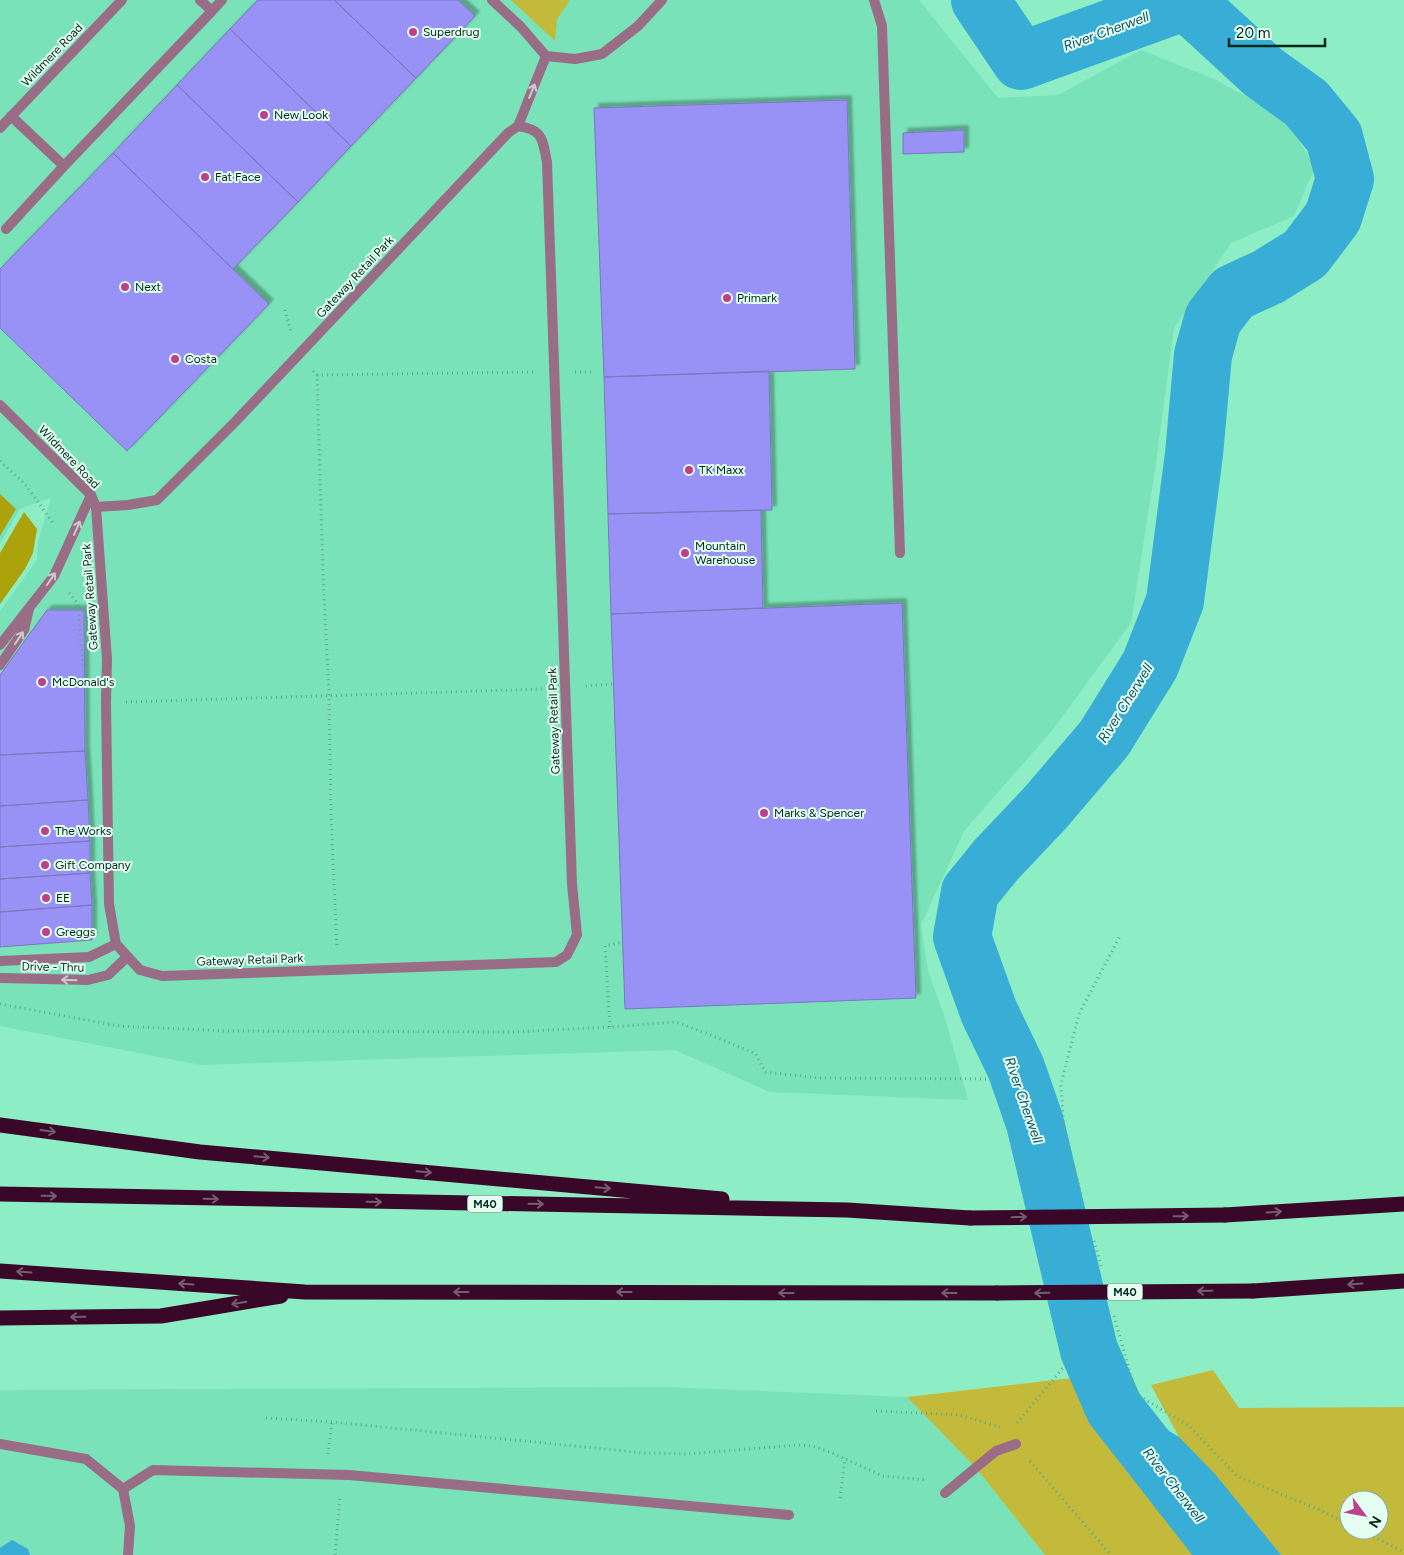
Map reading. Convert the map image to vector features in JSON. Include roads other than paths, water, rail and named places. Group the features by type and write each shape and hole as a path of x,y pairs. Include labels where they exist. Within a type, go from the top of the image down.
{"highway":[{"name":"M40","path":"0,1125 200,1152 847,1210 970,1218 1225,1215 1404,1204"},
{"name":"M40","path":"0,1194 847,1210"},
{"name":"M40","path":"0,1271 305,1292 998,1293 1253,1291 1404,1281"},
{"name":"M40","path":"0,1318 161,1316 305,1292"}],"street":[{"name":"Wildmere Road","path":"0,128 122,0"},
{"path":"200,0 212,10"},
{"path":"6,228 222,0"},
{"path":"492,0 521,27 546,56 575,59 602,54 638,26 662,0"},
{"path":"874,0 882,26 900,553"},
{"path":"518,126 546,56"},
{"path":"11,116 64,166"},
{"name":"Gateway Retail Park","path":"518,126 531,128 541,136 547,162 572,884 577,935 567,955 556,962 162,976 140,970 116,944 109,904 107,659 96,507 128,505 157,500 236,422 508,133 518,126"},
{"name":"Wildmere Road","path":"0,405 91,495 96,507"},
{"path":"0,645 54,576 91,495"},
{"path":"0,665 24,630 30,607"},
{"path":"0,961 89,957 116,944"},
{"name":"Drive - Thru","path":"0,978 88,980 108,975 127,957"},
{"path":"0,1444 86,1459 123,1489 130,1526 128,1555"},
{"path":"945,1493 996,1451 1016,1444"},
{"path":"123,1489 153,1470 349,1475 789,1515"}],"water":[{"path":"1080,1377 1179,1437 1215,1474 1281,1555 1210,1555"},
{"path":"12,1540 28,1549 30,1555 0,1555 0,1548"}],"waterway":[{"name":"River Cherwell","path":"980,0 1021,61 1186,1 1263,72 1306,103 1334,137 1345,179 1333,217 1305,254 1268,277 1233,293 1213,319 1203,355 1194,454 1175,601 1150,665 1104,739 1046,807 996,860 970,892 962,937 989,1012 1016,1068 1035,1123 1089,1350 1114,1408 1229,1555"}],"place":[{"name":"Superdrug","path":"413,32"},
{"name":"New Look","path":"264,115"},
{"name":"Fat Face","path":"205,177"},
{"name":"Next","path":"125,287"},
{"name":"Primark","path":"727,298"},
{"name":"Costa","path":"175,359"},
{"name":"TK Maxx","path":"689,470"},
{"name":"Mountain Warehouse","path":"685,553"},
{"name":"McDonald's","path":"42,682"},
{"name":"Marks & Spencer","path":"764,813"},
{"name":"The Works","path":"45,831"},
{"name":"Gift Company","path":"45,865"},
{"name":"EE","path":"46,898"},
{"name":"Greggs","path":"46,932"}]}
